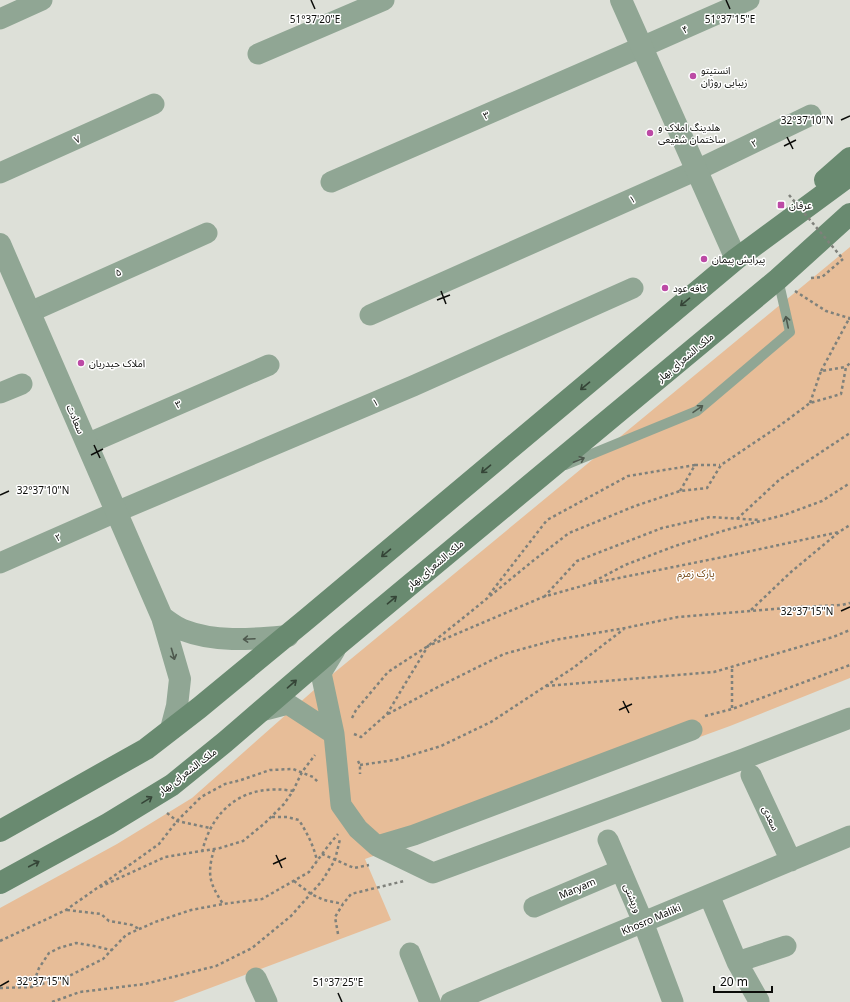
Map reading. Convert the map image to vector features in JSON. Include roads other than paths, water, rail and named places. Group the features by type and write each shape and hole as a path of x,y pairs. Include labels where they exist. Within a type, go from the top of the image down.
{"main road":[{"path":"0,831 146,749 199,708 288,636 736,259 850,158"},
{"path":"736,259 850,176"},
{"name":"ملک الشعرای بهار","path":"0,883 108,824 172,785 225,742 340,643 778,279 850,214"},
{"path":"778,279 850,228"}],"street":[{"path":"0,19 42,0"},
{"path":"258,54 384,0"},
{"path":"621,0 736,259"},
{"name":"۴","path":"642,47 749,0"},
{"name":"۳","path":"331,182 642,47"},
{"name":"۷","path":"0,173 154,104"},
{"name":"۲","path":"697,170 811,115"},
{"name":"۱","path":"370,315 697,170"},
{"name":"۵","path":"30,312 207,233"},
{"name":"سعادت","path":"0,244 162,617 180,679 178,706 172,729"},
{"name":"۱","path":"116,512 413,386 633,288"},
{"name":"۳","path":"86,444 269,364"},
{"path":"0,393 22,384"},
{"name":"۲","path":"0,563 116,512"},
{"path":"162,617 181,630 205,637 244,639 288,636"},
{"path":"340,643 321,673 344,730 341,805 358,829 377,846 433,873 744,759 850,718"},
{"path":"261,711 288,704 344,730"},
{"path":"377,846 414,835 692,730"},
{"name":"سعدی","path":"751,775 791,861"},
{"name":"Khosro Maliki","path":"451,1002 490,995 643,922 850,836"},
{"name":"ورپشتی","path":"608,840 643,922 673,1002"},
{"name":"Maryam","path":"534,907 621,870"},
{"path":"709,895 737,962 759,1001"},
{"path":"737,962 786,946"},
{"path":"410,953 430,1002"},
{"path":"256,978 267,1002"}],"lane":[{"path":"543,474 697,411 790,332 778,279"}],"place":[{"name":"انستیتو زیبایی روژان","path":"693,76"},
{"name":"هلدینگ املاک و ساختمان شفیعی","path":"650,133"},
{"name":"عرفان","path":"781,205"},
{"name":"پیرایش پیمان","path":"704,259"},
{"name":"کافه عود","path":"665,288"},
{"name":"املاک حیدریان","path":"81,363"}],"park label":[{"name":"پارک زمزم","path":"696,573"}]}
